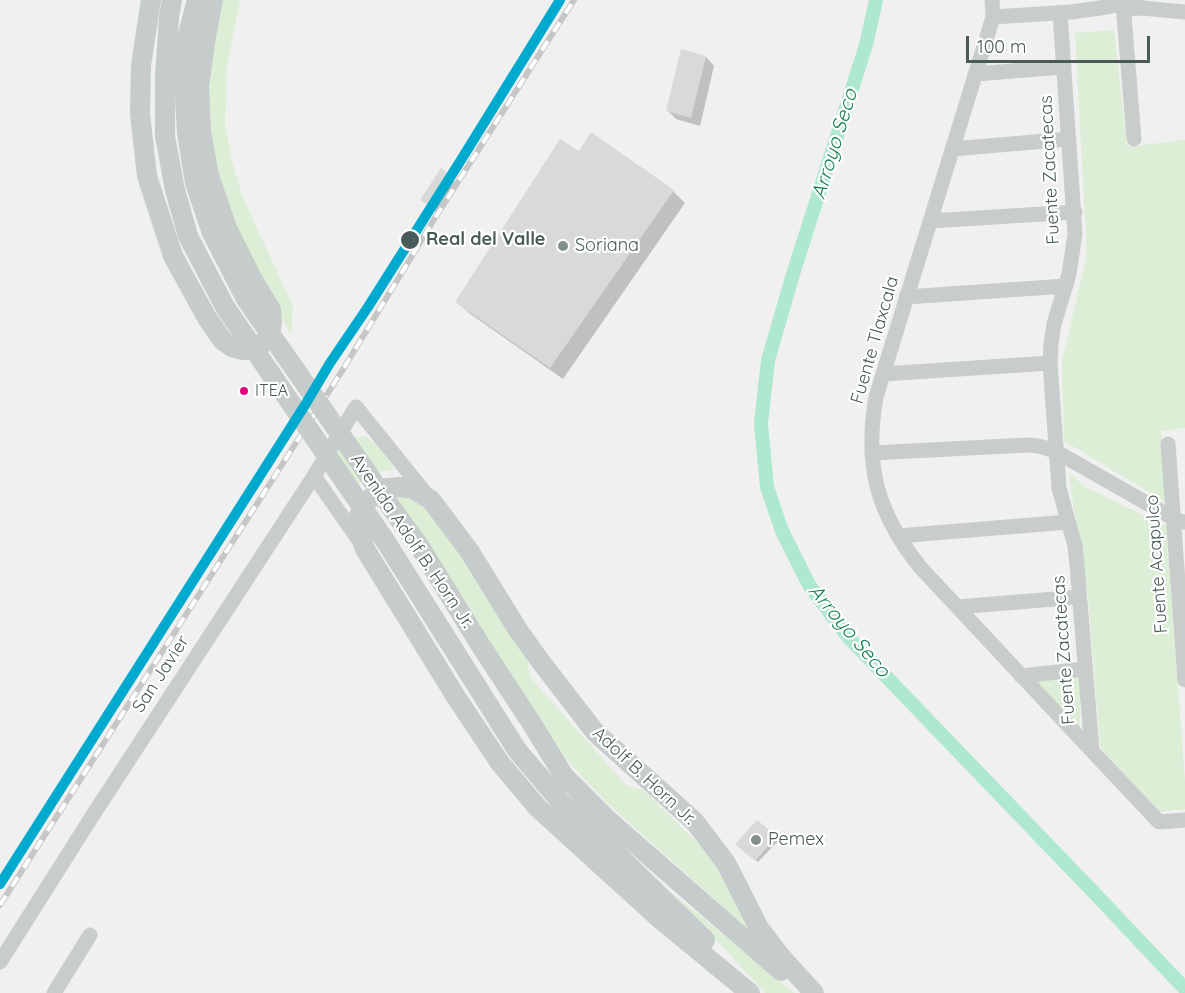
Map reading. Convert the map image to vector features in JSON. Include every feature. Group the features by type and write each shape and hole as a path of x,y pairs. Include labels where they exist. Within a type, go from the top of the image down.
{"main road":[{"path":"151,0 141,75 140,114 147,176 173,256 207,318 223,341 232,347 252,350 267,339 271,330 271,310 227,228 209,176 201,132 199,86 213,0"},
{"name":"Avenida Adolf B. Horn Jr.","path":"172,0 165,78 165,136 175,190 188,236 225,307 386,542 517,750 560,801 758,993"},
{"name":"Avenida Adolf B. Horn Jr.","path":"197,0 188,34 184,79 186,133 195,183 212,233 246,298 418,544 564,776 608,820 806,993"},
{"name":"Adolf B. Horn Jr.","path":"750,993 659,918 538,808 500,763 456,697 365,549 358,529 359,516 365,504 375,494 387,488 400,487 413,489 431,500 470,552 518,630 595,732 695,822 726,863 759,928 782,958 814,993"}],"street":[{"name":"Fuente Tlaxcala","path":"992,0 993,17 906,297 874,411 871,444 877,485 882,506 891,526 920,567 1160,822 1185,820"},
{"path":"993,17 1067,8 1129,5 1185,12"},
{"path":"1129,5 1134,139"},
{"name":"Fuente Zacatecas","path":"1067,8 1064,67 1075,234 1069,274 1054,324 1050,363 1059,488 1075,546 1092,751"},
{"path":"975,74 1064,67"},
{"path":"952,148 1069,139"},
{"path":"930,221 1074,212"},
{"path":"906,297 1066,286"},
{"path":"883,374 1050,363"},
{"name":"San Javier","path":"0,962 314,476 356,407"},
{"name":"Adolf B. Horn Jr.","path":"356,407 431,500"},
{"name":"Fuente Acapulco","path":"1168,444 1179,520 1185,680"},
{"path":"872,453 1039,446 1055,451 1179,520"},
{"name":"Adolf B. Horn Jr.","path":"314,476 365,549"},
{"path":"898,536 1068,522"},
{"path":"957,606 1079,597"},
{"path":"1021,676 1085,669"},
{"path":"59,990 90,935"}],"green space":[{"path":"218,0 240,0 227,67 225,123 232,161 242,196 293,306 291,334 261,284 213,172 206,66"},
{"path":"1114,30 1127,147 1185,140 1185,428 1161,431 1165,502 1064,441 1062,361 1087,256 1075,33"},
{"path":"351,437 366,437 378,446 395,470 374,472 357,485 334,459 340,446"},
{"path":"1069,473 1085,487 1166,526 1185,781 1185,809 1158,812 1100,747 1088,595"},
{"path":"404,495 426,509 449,535 527,655 530,677 626,785 643,790 719,864 751,923 746,927 606,802 568,761 545,732 393,496"},
{"path":"1080,675 1080,731 1030,678"},
{"path":"674,894 794,993 765,993"}],"building":[{"path":"681,49 706,56 691,118 666,111"},
{"name":"Soriana","path":"591,132 674,190 550,368 455,302 560,139 579,151"},
{"path":"441,168 449,174 428,205 420,200"},
{"name":"Pemex","path":"757,820 777,836 755,861 735,844"}],"waterway":[{"name":"Arroyo Seco","path":"876,0 866,45 768,360 761,424 767,487 782,531 809,585 849,638 1185,989"}],"railway":[{"path":"0,905 342,371 435,218 574,0"}],"transit line":[{"path":"0,884 330,363 368,307 560,0"}],"place":[{"name":"Real del Valle","path":"410,240"},
{"name":"Soriana","path":"563,246"},
{"name":"ITEA","path":"244,391"},
{"name":"Pemex","path":"756,840"}]}
